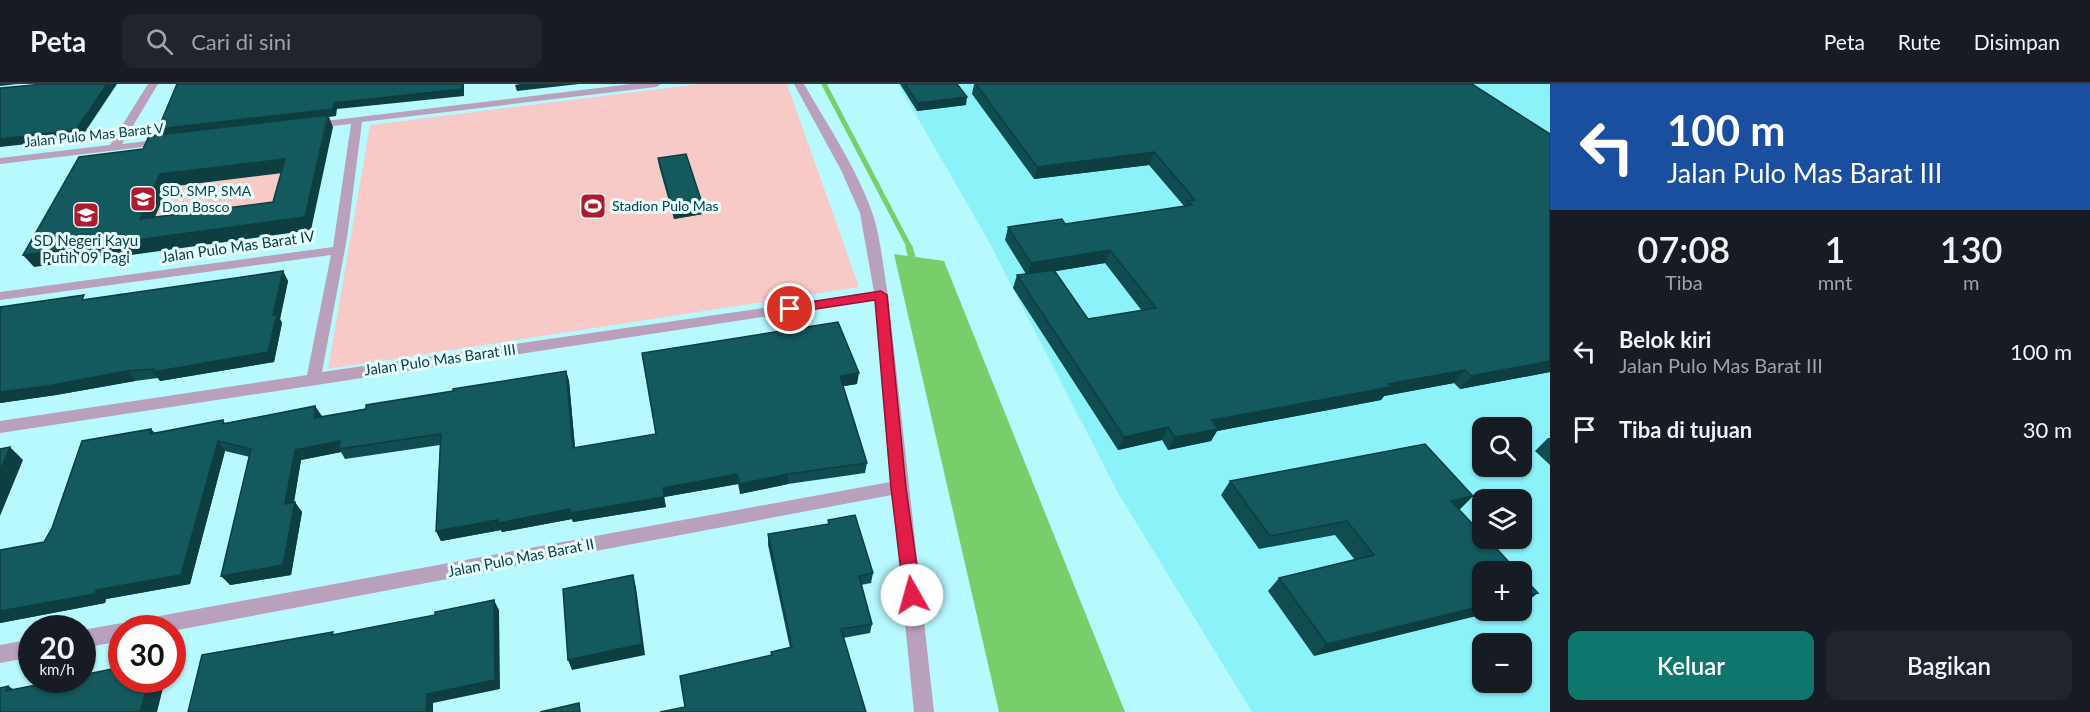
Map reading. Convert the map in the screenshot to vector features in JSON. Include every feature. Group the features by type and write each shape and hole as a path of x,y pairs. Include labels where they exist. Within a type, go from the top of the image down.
{"street":[{"path":"113,148 153,84"},
{"path":"299,126 656,84"},
{"path":"799,84 839,154 866,213 881,295 899,488 924,712"},
{"path":"313,379 338,250 357,120"},
{"name":"Jalan Pulo Mas Barat V","path":"0,161 171,142"},
{"name":"Jalan Pulo Mas Barat IV","path":"0,296 338,250"},
{"name":"Jalan Pulo Mas Barat III","path":"0,428 881,295"},
{"name":"Jalan Pulo Mas Barat II","path":"186,620 899,488"},
{"path":"0,654 18,651"}],"shaded area":[{"name":"Stadion Pulo Mas","path":"700,84 787,84 859,287 328,369 370,125"},
{"path":"898,84 1550,84 1550,712 1252,712 1118,493 988,240"},
{"path":"293,164 279,215 149,231 171,178"},
{"path":"894,254 944,261 1125,712 999,712"}],"building":[{"path":"44,84 107,84 76,130 0,139 0,88"},
{"path":"177,84 462,84 462,89 334,103 333,109 158,129"},
{"path":"905,84 957,84 967,97 918,103"},
{"path":"976,84 1472,84 1550,134 1550,361 1471,376 1465,370 1388,384 1391,387 1212,420 1218,429 1175,437 1168,427 1124,437 1017,275 1054,270 1088,319 1156,308 1110,250 1031,263 1008,227 1062,219 1065,224 1192,205 1187,201 1195,200 1154,152 1037,167"},
{"path":"328,115 305,217 122,242 123,240 79,245 78,248 23,255 79,157 143,149 149,136","holes":["285,159 273,202 140,219 160,174"]},
{"path":"686,154 703,206 673,210 658,158"},
{"path":"283,271 273,315 277,314 268,352 153,372 154,369 127,371 0,392 0,307 84,295 82,300"},
{"path":"838,322 859,373 840,376 867,463 788,474 740,484 737,474 663,488 664,497 570,513 570,509 498,523 498,520 436,531 441,434 339,449 340,441 295,450 285,504 295,502 283,565 221,576 251,449 218,441 181,575 96,590 95,594 0,611 0,550 44,542 52,528 82,441 151,429 150,434 223,420 223,424 315,406 314,418 366,409 366,405 566,371 573,448 656,434 642,353"},
{"path":"1425,444 1472,495 1451,501 1472,523 1472,549 1497,549 1508,561 1472,561 1472,608 1327,644 1279,578 1374,555 1347,521 1270,536 1230,481"},
{"path":"10,447 0,471 0,449"},
{"path":"855,515 873,573 859,576 872,624 841,629 866,712 660,712 685,707 680,676 772,655 771,652 792,647 768,534 829,524 828,520"},
{"path":"633,575 642,644 568,660 563,589"},
{"path":"1532,587 1538,593 1532,594"},
{"path":"494,600 495,680 427,694 426,712 188,712 202,655 333,632 332,635 435,615 435,612"},
{"path":"108,670 108,693 145,693 140,712 0,712 0,688 8,686 6,691 18,689 18,693 96,693 96,672"},
{"path":"579,703 580,712 540,712"}],"waterway":[{"path":"824,84 910,248"},
{"path":"909,247 914,265"}],"place":[{"name":"SD, SMP, SMA Don Bosco","path":"143,199"},
{"name":"Stadion Pulo Mas","path":"593,206"},
{"name":"SD Negeri Kayu Putih 09 Pagi","path":"86,215"}],"route":[{"path":"790,309 881,295 899,488 912,595"}]}
